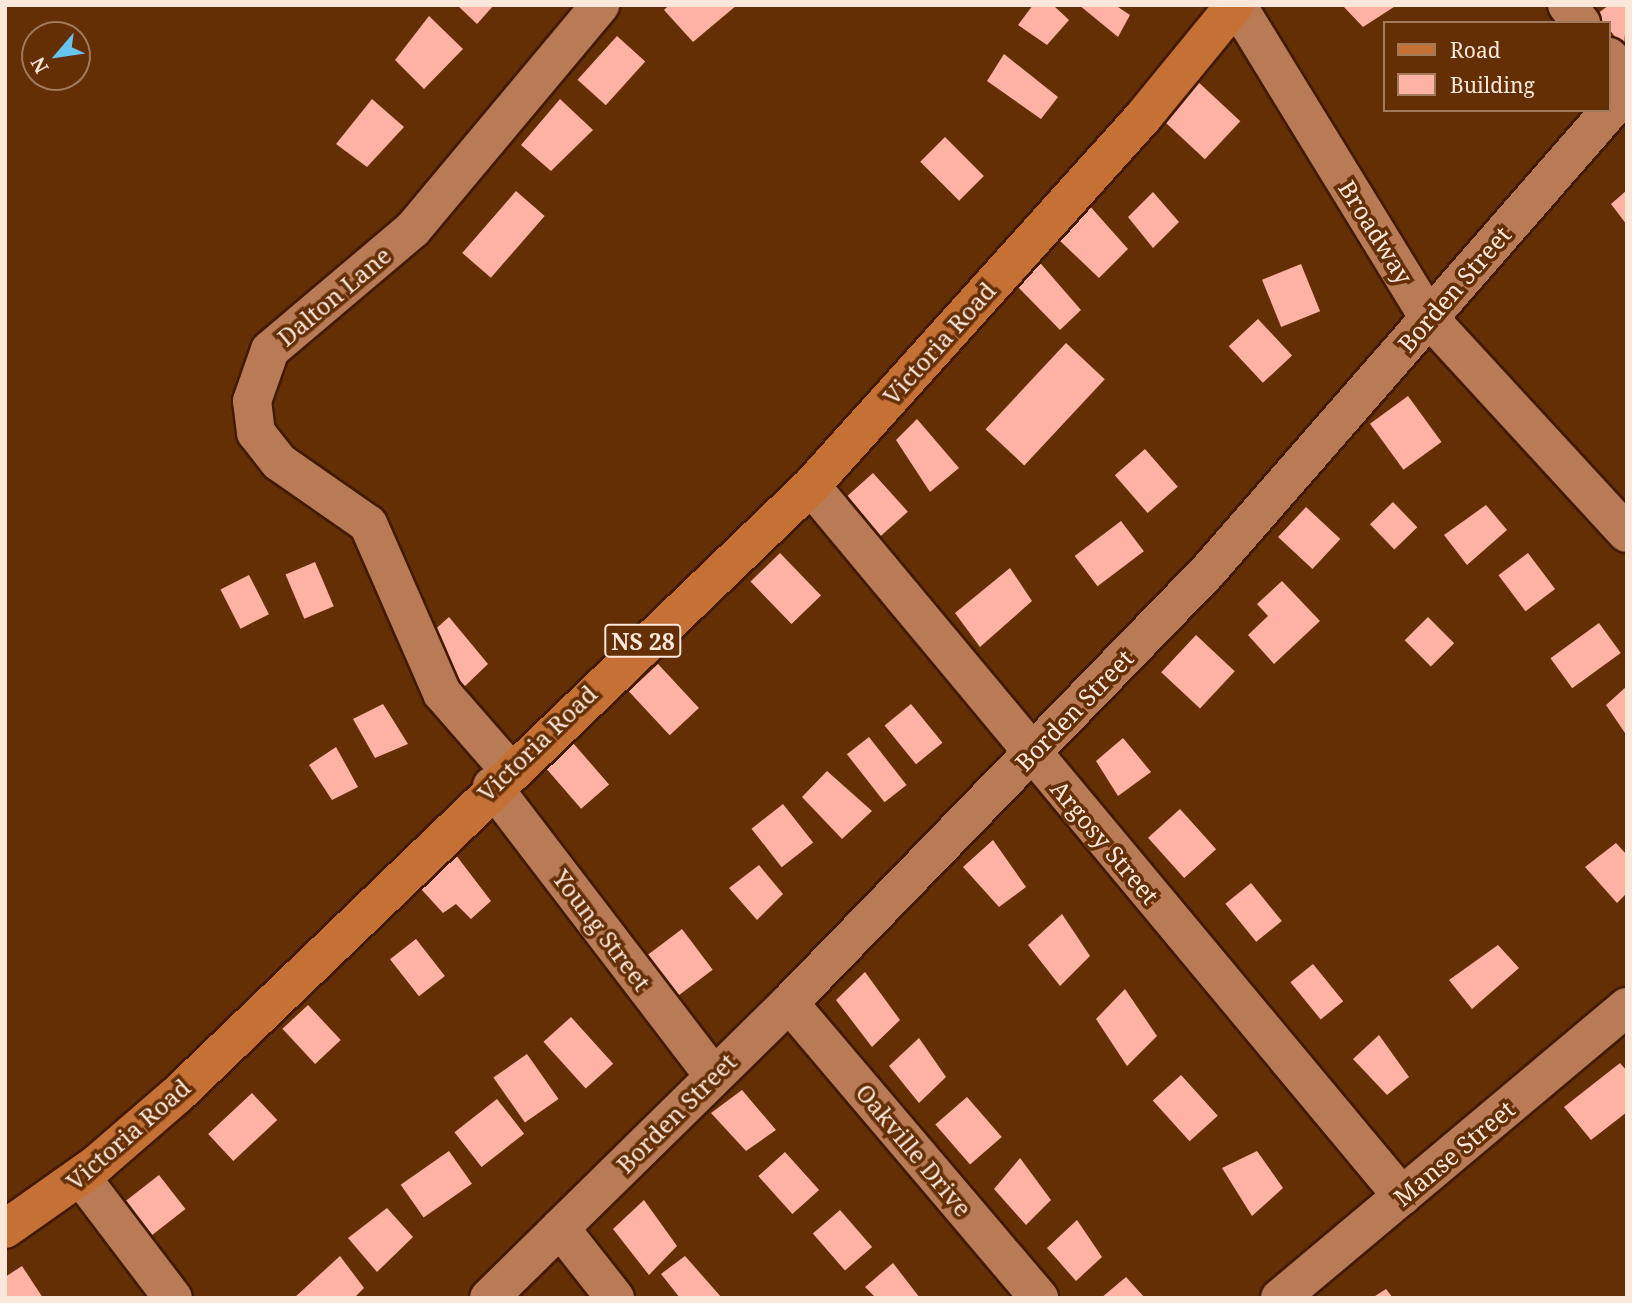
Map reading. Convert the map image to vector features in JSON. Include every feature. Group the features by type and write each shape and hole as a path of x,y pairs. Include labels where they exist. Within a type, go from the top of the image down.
{"main road":[{"name":"Victoria Road","path":"5,1230 81,1177 177,1095 501,779 811,486 1144,116 1236,5"}],"street":[{"name":"Dalton Lane","path":"501,779 442,693 368,524 279,462 256,433 251,401 270,350 413,229 600,5"},
{"name":"Broadway","path":"1236,5 1429,318 1627,533"},
{"path":"1567,5 1579,21"},
{"path":"1611,59 1627,78"},
{"name":"Borden Street","path":"1611,109 1627,91"},
{"name":"Borden Street","path":"489,1298 713,1074 789,1003 1209,570 1609,112"},
{"name":"Argosy Street","path":"811,486 1031,754 1402,1196"},
{"name":"Young Street","path":"501,779 713,1074"},
{"name":"Oakville Drive","path":"789,1003 1039,1298"},
{"name":"Manse Street","path":"1280,1298 1627,1007"},
{"path":"81,1177 173,1298"},
{"path":"561,1228 615,1298"}],"building":[{"path":"457,5 494,5 477,24"},
{"path":"669,5 737,5 693,42 664,10"},
{"path":"1033,5 1053,5 1069,20 1047,45 1018,25"},
{"path":"1079,5 1115,5 1130,15 1118,37"},
{"path":"1342,5 1397,5 1363,27"},
{"path":"1609,5 1627,5 1624,48 1611,32 1611,21 1603,21 1597,14"},
{"path":"429,16 463,49 424,89 395,60"},
{"path":"617,36 645,61 606,105 578,80"},
{"path":"1004,54 1058,97 1041,119 987,81"},
{"path":"1195,79 1240,121 1205,159 1160,117"},
{"path":"372,99 404,127 367,167 336,144"},
{"path":"560,99 593,130 551,171 521,145"},
{"path":"945,137 984,176 959,201 920,162"},
{"path":"1627,190 1627,225 1611,204"},
{"path":"516,191 545,216 491,278 462,253"},
{"path":"1153,192 1179,222 1153,248 1128,217"},
{"path":"1088,204 1128,249 1099,278 1057,238"},
{"path":"1035,257 1081,310 1060,330 1012,281"},
{"path":"1301,264 1320,311 1281,327 1262,280"},
{"path":"1258,319 1292,356 1263,383 1229,346"},
{"path":"1066,343 1105,379 1024,465 986,429"},
{"path":"1408,396 1442,442 1403,470 1370,424"},
{"path":"917,419 959,468 930,492 896,440"},
{"path":"1145,449 1178,487 1148,513 1115,475"},
{"path":"873,473 908,512 879,538 844,499"},
{"path":"1393,502 1417,527 1394,549 1370,524"},
{"path":"1486,505 1507,530 1467,565 1444,535"},
{"path":"1306,507 1340,539 1312,569 1278,537"},
{"path":"1121,521 1144,551 1098,586 1075,556"},
{"path":"780,553 821,595 791,624 751,581"},
{"path":"1528,553 1555,589 1526,611 1498,575"},
{"path":"315,562 334,606 304,619 286,575"},
{"path":"1010,568 1032,601 980,647 955,613"},
{"path":"249,575 269,614 240,629 220,590"},
{"path":"1282,581 1320,621 1274,664 1248,635 1268,616 1257,604"},
{"path":"449,617 488,664 463,688 430,634"},
{"path":"1428,617 1454,643 1431,666 1405,640"},
{"path":"1599,623 1621,653 1572,688 1550,658"},
{"path":"1196,635 1235,671 1200,708 1161,672"},
{"path":"658,664 699,708 670,735 629,691"},
{"path":"1627,686 1627,736 1606,705"},
{"path":"383,704 408,744 375,758 353,719"},
{"path":"911,704 942,743 916,764 885,725"},
{"path":"869,737 907,785 884,802 847,754"},
{"path":"1123,738 1151,772 1118,796 1096,761"},
{"path":"573,743 609,785 581,809 545,767"},
{"path":"336,747 358,787 332,800 309,765"},
{"path":"827,771 872,811 842,839 802,797"},
{"path":"783,804 813,843 782,867 751,829"},
{"path":"1180,809 1216,849 1184,878 1148,838"},
{"path":"993,840 1026,887 999,907 963,867"},
{"path":"1616,843 1627,855 1627,893 1617,903 1585,867"},
{"path":"449,846 491,901 471,919 456,904 443,913 411,878"},
{"path":"759,865 783,894 757,920 729,888"},
{"path":"1251,883 1282,921 1256,942 1225,904"},
{"path":"1062,914 1090,956 1060,986 1028,945"},
{"path":"682,929 713,970 678,996 647,955"},
{"path":"416,939 445,976 419,996 390,959"},
{"path":"1498,945 1519,968 1472,1009 1449,980"},
{"path":"1313,964 1343,1001 1321,1020 1290,982"},
{"path":"865,972 900,1020 872,1047 836,1000"},
{"path":"1125,989 1157,1036 1127,1066 1096,1019"},
{"path":"308,1005 341,1040 315,1064 282,1029"},
{"path":"571,1017 613,1064 586,1089 544,1042"},
{"path":"1379,1035 1409,1077 1387,1095 1353,1059"},
{"path":"919,1038 946,1077 919,1103 889,1066"},
{"path":"527,1054 559,1099 525,1123 493,1078"},
{"path":"1620,1063 1627,1071 1627,1112 1591,1140 1564,1107"},
{"path":"1181,1075 1218,1116 1190,1141 1153,1100"},
{"path":"742,1090 776,1130 746,1151 711,1113"},
{"path":"252,1093 277,1120 233,1161 208,1134"},
{"path":"967,1097 1002,1137 970,1165 935,1125"},
{"path":"497,1099 524,1134 482,1167 454,1132"},
{"path":"449,1151 472,1184 424,1218 401,1185"},
{"path":"1257,1151 1283,1188 1252,1216 1222,1168"},
{"path":"785,1152 819,1190 792,1214 758,1176"},
{"path":"1020,1158 1051,1200 1026,1225 994,1189"},
{"path":"159,1175 185,1209 146,1240 120,1206"},
{"path":"644,1200 677,1246 649,1275 613,1229"},
{"path":"387,1208 413,1237 377,1272 348,1238"},
{"path":"840,1210 872,1247 845,1271 813,1234"},
{"path":"1077,1220 1102,1257 1076,1281 1047,1248"},
{"path":"340,1256 364,1288 354,1298 294,1298"},
{"path":"685,1256 722,1298 680,1298 661,1274"},
{"path":"893,1263 920,1298 876,1298 865,1287"},
{"path":"22,1266 43,1298 5,1298 5,1277"},
{"path":"1126,1277 1145,1298 1101,1298"},
{"path":"1386,1289 1393,1298 1372,1298"}]}
